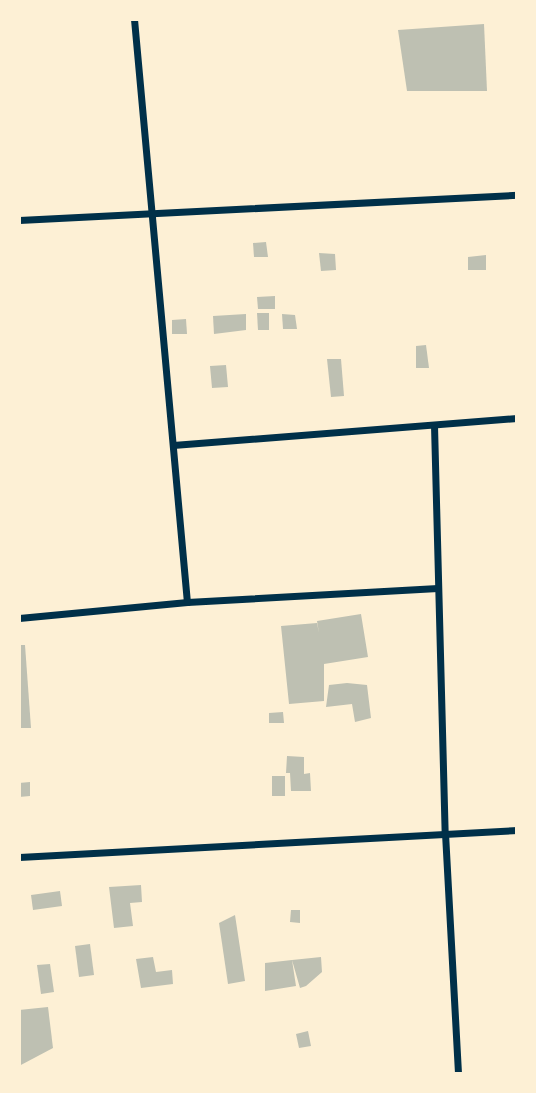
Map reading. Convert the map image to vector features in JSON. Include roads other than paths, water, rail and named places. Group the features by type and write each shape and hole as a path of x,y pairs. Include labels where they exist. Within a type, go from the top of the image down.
{"street":[{"path":"134,19 187,602"},
{"path":"19,220 517,195"},
{"path":"173,445 517,418"},
{"path":"434,425 445,834 458,1074"},
{"path":"19,618 187,602 438,588"},
{"path":"19,857 517,830"}]}
